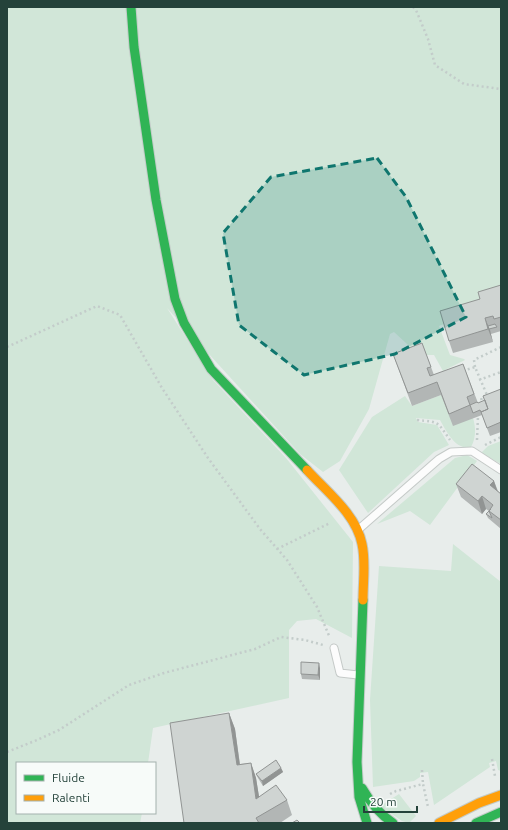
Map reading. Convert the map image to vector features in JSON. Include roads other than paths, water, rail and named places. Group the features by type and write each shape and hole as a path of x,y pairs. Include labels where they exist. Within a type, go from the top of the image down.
{"street":[{"path":"131,7 135,61 156,200 175,299 184,323 211,369 349,515 358,529 363,547 364,566 357,762 359,797 367,823"},
{"path":"358,781 376,809 386,819 393,823"},
{"path":"439,823 479,803 501,795"},
{"path":"476,823 501,812"}],"lane":[{"path":"358,529 439,459 451,452 472,451 501,470"},
{"path":"334,648 340,673 360,676"}]}
